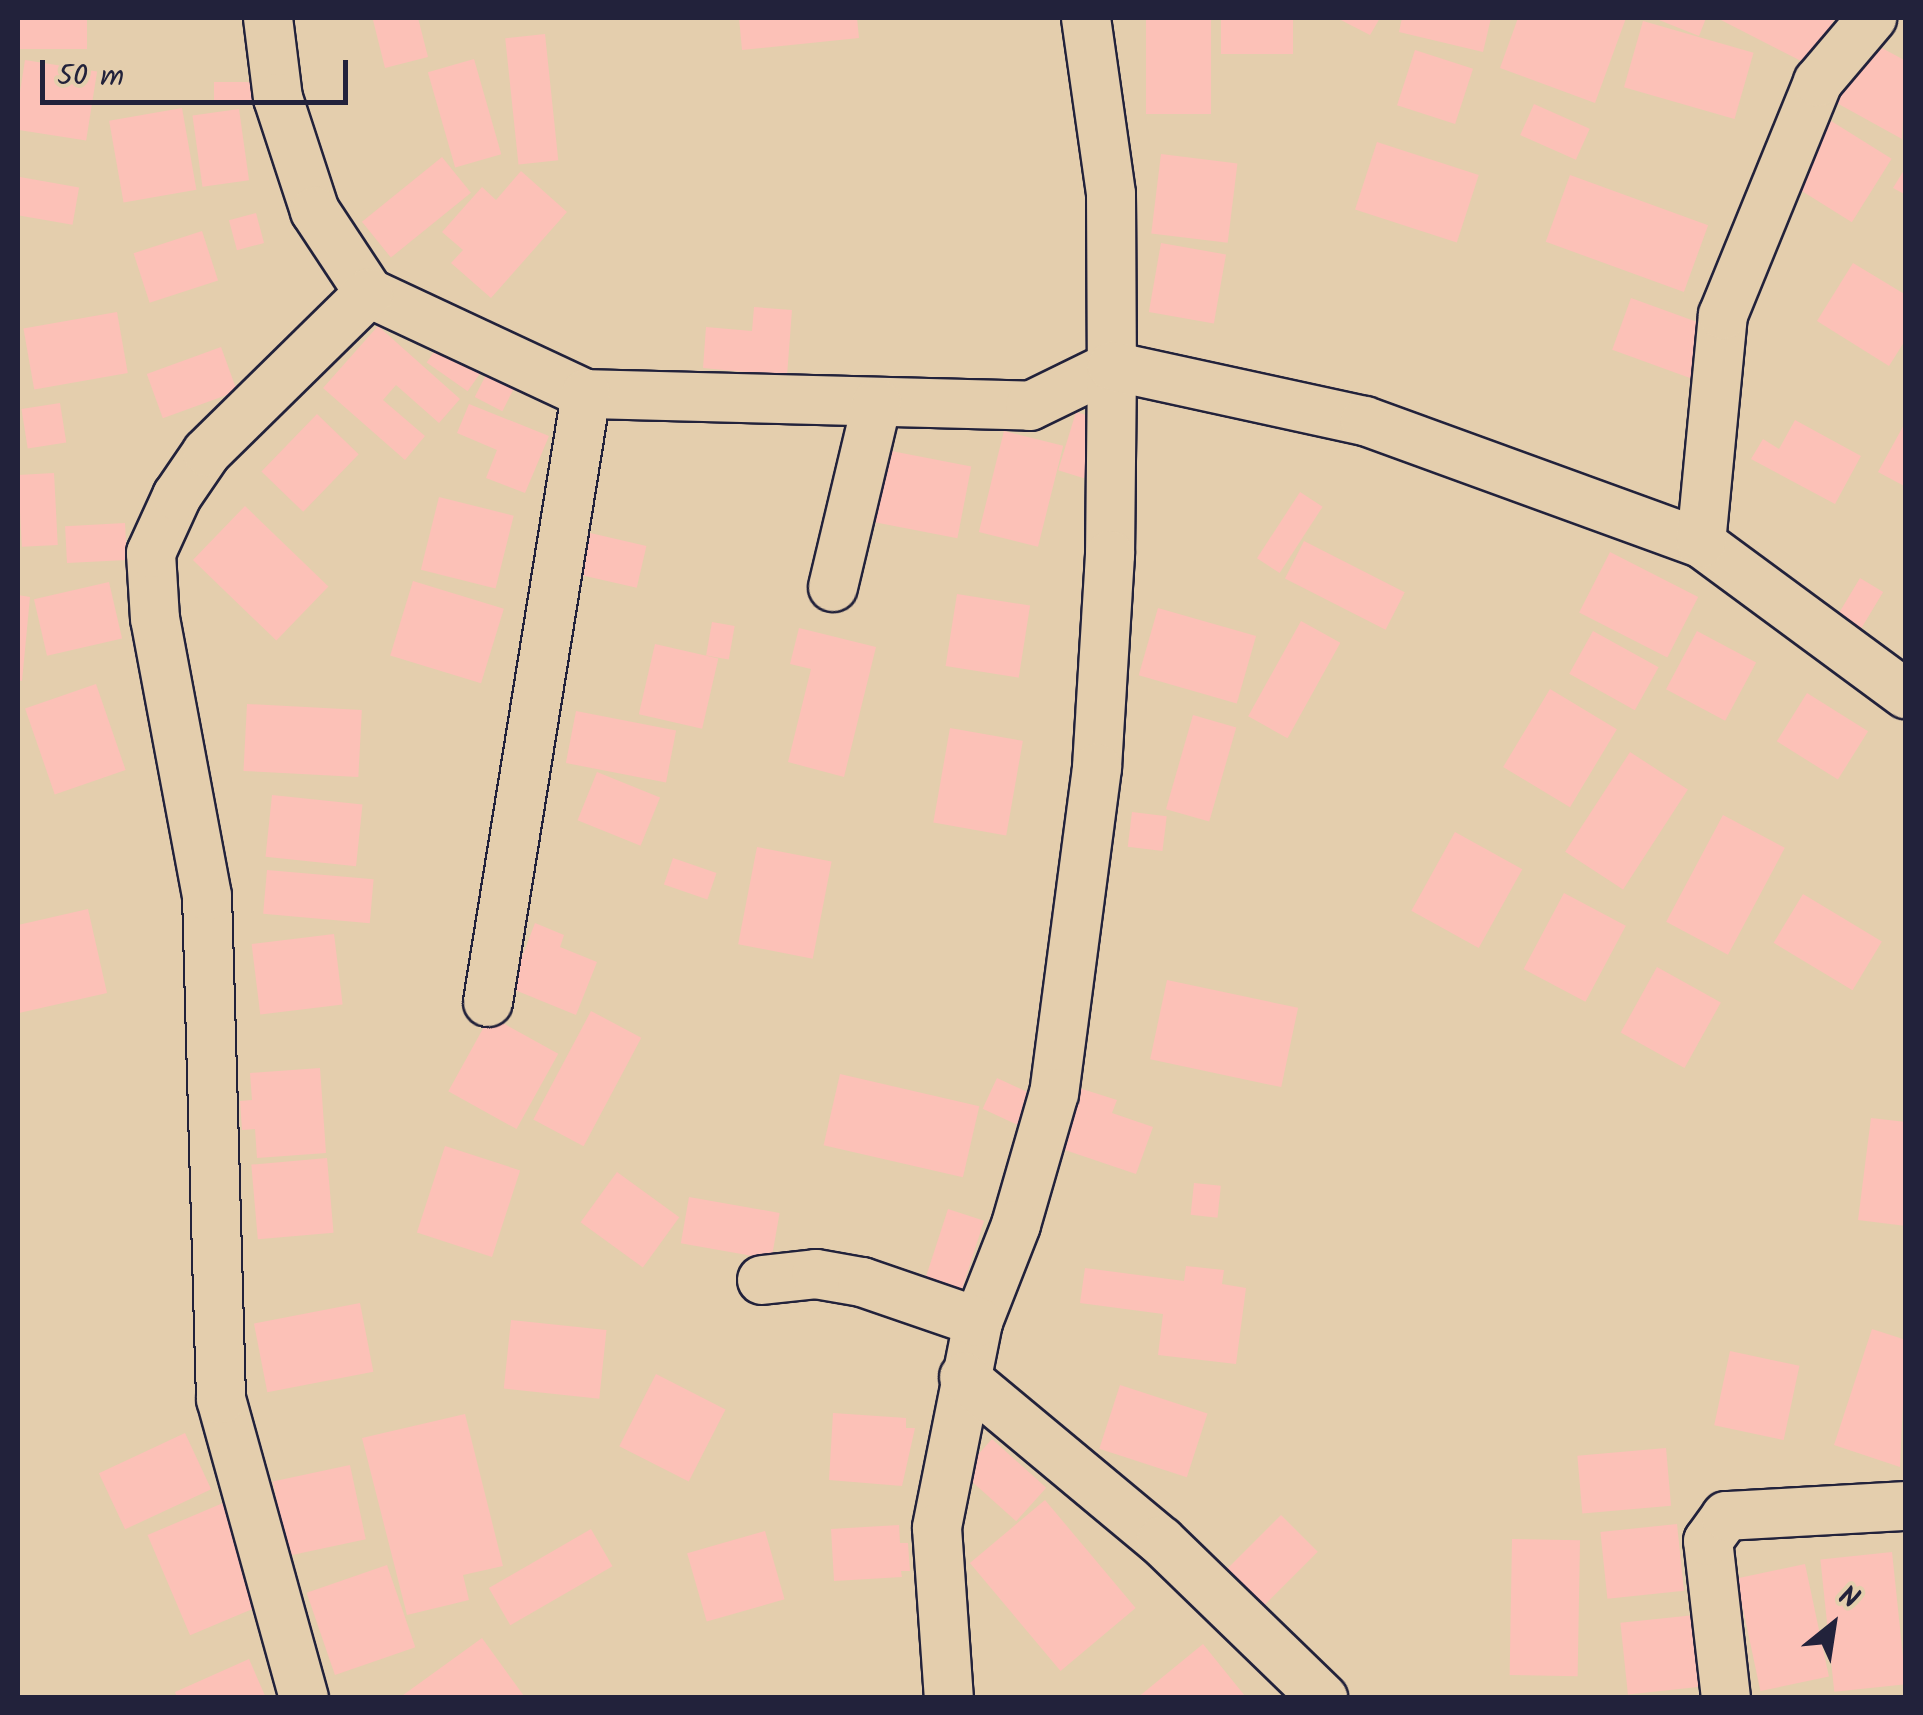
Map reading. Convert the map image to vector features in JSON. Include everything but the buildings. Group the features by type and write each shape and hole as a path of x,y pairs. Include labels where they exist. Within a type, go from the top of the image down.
{"street":[{"path":"268,18 278,98 315,212 369,293 586,394 1030,406 1112,366 1365,421 1701,543 1906,694"},
{"path":"949,1698 937,1528 964,1376 978,1322 1016,1225 1056,1074 1097,768 1110,554 1111,194 1086,18"},
{"path":"1701,543 1724,315 1818,82 1872,18"},
{"path":"304,1698 220,1400 207,896 155,619 152,553 176,496 207,452 369,293"},
{"path":"488,1002 586,394"},
{"path":"833,587 877,403"},
{"path":"762,1280 816,1274 862,1282 978,1322"},
{"path":"964,1376 1162,1542 1323,1698"},
{"path":"1726,1698 1708,1541 1726,1516 1906,1506"}]}
